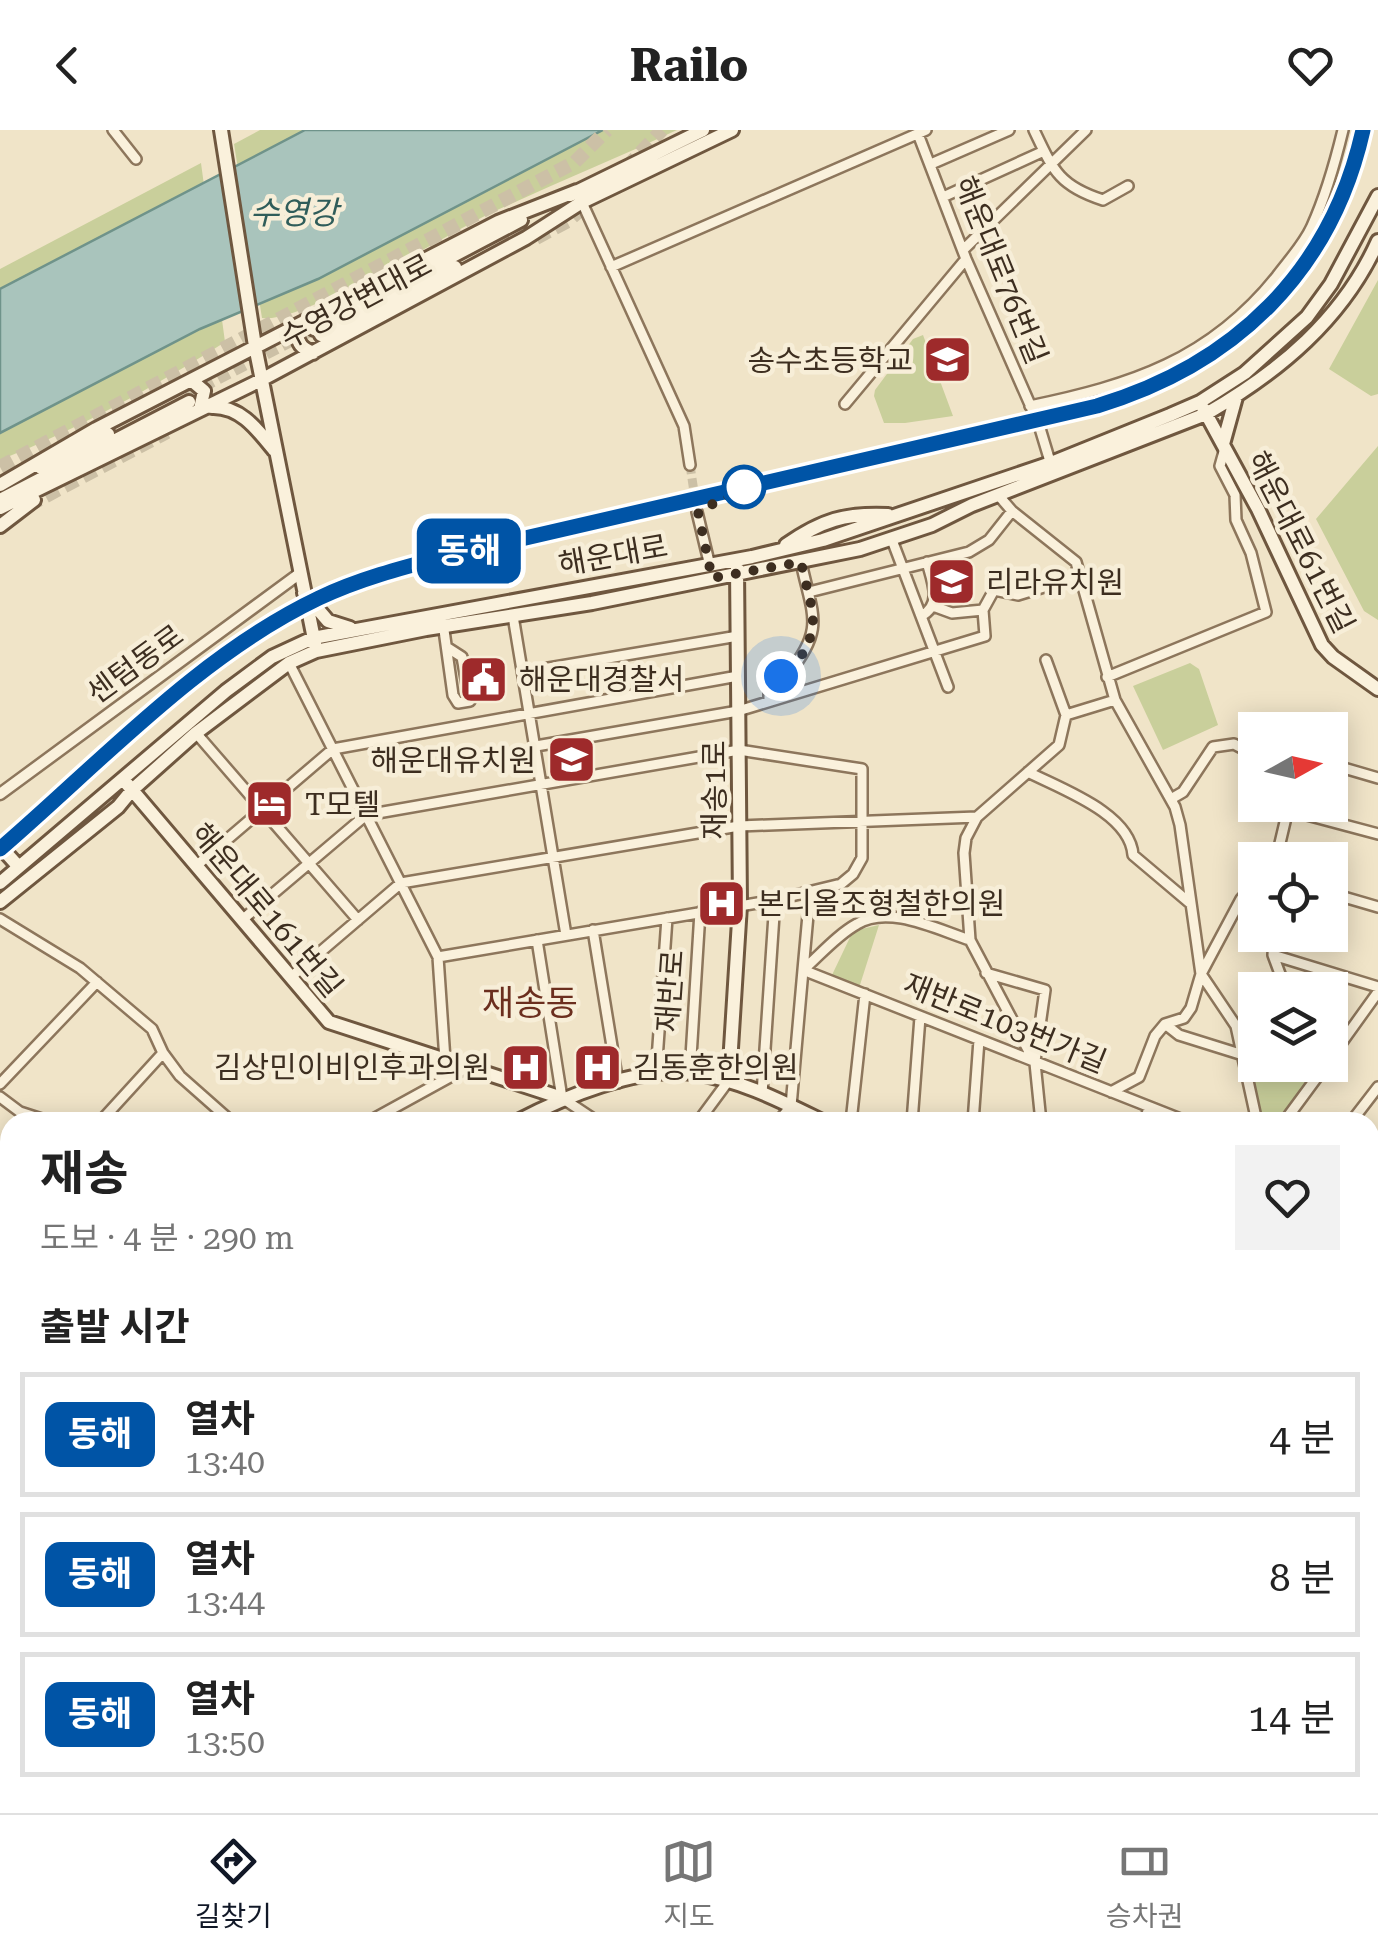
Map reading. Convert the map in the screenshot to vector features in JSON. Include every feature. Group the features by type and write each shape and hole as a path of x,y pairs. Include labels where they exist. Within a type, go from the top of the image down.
{"main road":[{"path":"221,130 255,346 315,645"},
{"path":"313,352 303,349 296,332 311,329 580,196 702,130"},
{"name":"수영강변대로","path":"0,487 25,467 255,346 280,334 311,329 498,222 580,196 732,130"},
{"name":"수영강변대로","path":"0,504 57,482 195,403 262,380 526,238 580,196"},
{"name":"해운대로","path":"1203,408 1307,317 1331,284 1378,196"},
{"name":"해운대로","path":"0,902 118,807 128,785 254,669 292,646 443,621 530,596 737,567 801,562 892,540 1053,469 1236,396 1318,333 1367,265 1378,241"},
{"path":"251,324 280,334"},
{"path":"0,504 195,403 204,391 191,380"},
{"path":"1224,446 1236,396"},
{"path":"0,487 195,403 226,406 244,418 275,452"},
{"name":"해운대로61번길","path":"1203,408 1224,446 1244,497 1322,645 1378,689"},
{"name":"해운대로","path":"737,567 774,552 814,526 854,514 896,515 1053,469"},
{"path":"0,526 57,482"},
{"name":"재송1로","path":"729,1080 740,905 737,567"},
{"name":"해운대로","path":"0,883 289,662 352,628 513,616 711,571"},
{"path":"302,591 328,620 352,628"},
{"name":"해운대로161번길","path":"128,785 330,1022 562,1098"},
{"path":"0,846 18,866"},
{"name":"재반로","path":"535,1112 562,1098 618,1083 656,1074 690,1073 729,1080 804,1112"}],"street":[{"path":"113,130 136,159"},
{"name":"해운대로76번길","path":"1009,130 931,164 1053,469"},
{"path":"1034,130 1051,165 1073,190 1103,200 1128,186"},
{"path":"845,404 965,254 1086,130"},
{"path":"1030,406 1096,392 1148,374 1202,346 1248,308 1311,230 1331,178 1343,130"},
{"path":"611,267 922,132 931,164"},
{"path":"943,197 1044,151"},
{"path":"580,196 684,426 690,465"},
{"path":"999,496 1076,562 1115,700 1171,799 1180,825 1202,974 1238,1033"},
{"path":"1107,678 1266,612 1235,509 1244,497"},
{"path":"809,592 968,552 998,530 1012,511"},
{"path":"698,512 711,571"},
{"path":"892,540 948,687"},
{"path":"769,702 769,690 796,664 812,638 814,613 801,562"},
{"path":"920,616 930,612 932,606 933,584 927,562"},
{"name":"센텀동로","path":"0,794 299,574"},
{"path":"536,746 738,711 935,653 985,636 983,610 994,590 1018,595 1080,576"},
{"path":"932,606 952,613 983,610"},
{"path":"513,616 566,935"},
{"path":"443,621 453,695 458,703 470,701 462,656 448,648"},
{"path":"525,672 738,636"},
{"path":"1035,1063 970,940 964,854 966,838 976,817 1058,745 1066,714 1046,660"},
{"path":"289,662 438,957 445,1060"},
{"path":"196,866 333,749 738,676"},
{"path":"1066,714 1115,700"},
{"path":"196,732 358,920"},
{"path":"1171,799 1183,792 1212,748 1238,746"},
{"path":"242,920 366,815 738,750 862,769 862,858 853,874 841,884 775,900 438,957"},
{"path":"1348,769 1378,778"},
{"path":"1028,772 1123,827 1132,841 1133,854 1191,904"},
{"path":"291,977 400,883 739,826 976,817"},
{"path":"1337,822 1378,834"},
{"path":"787,1112 792,1106 810,893"},
{"path":"1348,898 1378,907"},
{"path":"762,1094 775,900"},
{"path":"1110,1092 1139,1077 1165,1024 1184,1018 1191,1008 1202,974 1238,905"},
{"name":"재반로","path":"690,1073 700,912"},
{"name":"재반로","path":"656,1074 667,918"},
{"path":"803,970 855,924 868,919 897,918 970,940"},
{"path":"0,919 80,968 152,1029 163,1054 190,1086 220,1112"},
{"name":"재반로","path":"592,930 618,1083"},
{"path":"536,940 562,1098 583,1112"},
{"path":"1273,954 1378,990 1348,1033"},
{"path":"1273,954 1280,972"},
{"name":"재반로103번가길","path":"803,970 1162,1112"},
{"path":"986,973 1044,990 1035,1063 1040,1112"},
{"path":"0,1084 96,982"},
{"path":"853,1112 864,994"},
{"path":"913,1112 920,1016"},
{"path":"1165,1024 1179,1035 1238,1052"},
{"path":"974,1112 979,1040"},
{"path":"109,1112 163,1054"},
{"path":"386,1112 468,1067"},
{"path":"705,1112 729,1080"},
{"path":"1249,1082 1255,1112"},
{"path":"1291,1112 1314,1082"},
{"path":"1359,1112 1378,1087"},
{"path":"1148,1112 1149,1107"}],"green space":[{"path":"260,130 677,130 489,214 340,293 281,316 262,318 234,144"},
{"path":"201,163 225,342 115,406 0,460 0,269"},
{"path":"1378,280 1378,394 1371,396 1329,369"},
{"path":"923,335 953,416 884,423 875,390 913,339"},
{"path":"1378,446 1378,620 1364,611 1316,519"},
{"path":"1190,663 1199,669 1218,725 1163,750 1133,686"},
{"path":"879,925 859,988 832,975 853,931"},
{"path":"1253,1082 1309,1082 1287,1112 1259,1112"}],"water":[{"name":"수영강","path":"305,130 603,130 318,279 200,329 0,433 0,289"}],"tunnel":[{"path":"0,467 575,162 607,130"},
{"path":"626,168 662,130"},
{"path":"536,238 568,221 588,203"},
{"path":"1311,230 1330,240"},
{"path":"186,395 314,329"},
{"path":"27,506 167,432"},
{"path":"690,465 697,512"}],"railway":[{"path":"0,849 192,679 276,621 334,591 443,557 1097,405 1146,388 1192,365 1233,338 1269,306 1301,269 1327,228 1348,181 1363,130"}],"train":[{"name":"동해","path":"0,849 204,670 290,613 350,585 443,557 1097,406 1174,377 1242,333 1300,270 1339,202 1363,130"}],"place":[{"name":"송수초등학교","path":"948,360"},
{"name":"리라유치원","path":"951,582"},
{"name":"해운대경찰서","path":"484,679"},
{"name":"해운대유치원","path":"571,760"},
{"name":"T모텔","path":"270,804"},
{"name":"본디올조형철한의원","path":"722,903"},
{"name":"김상민이비인후과의원","path":"525,1067"},
{"name":"김동훈한의원","path":"598,1067"}],"district":[{"name":"재송동","path":"530,1003"}],"route":[{"path":"744,487 698,512 712,578 801,562 814,613 812,638 788,674 781,676"}]}
